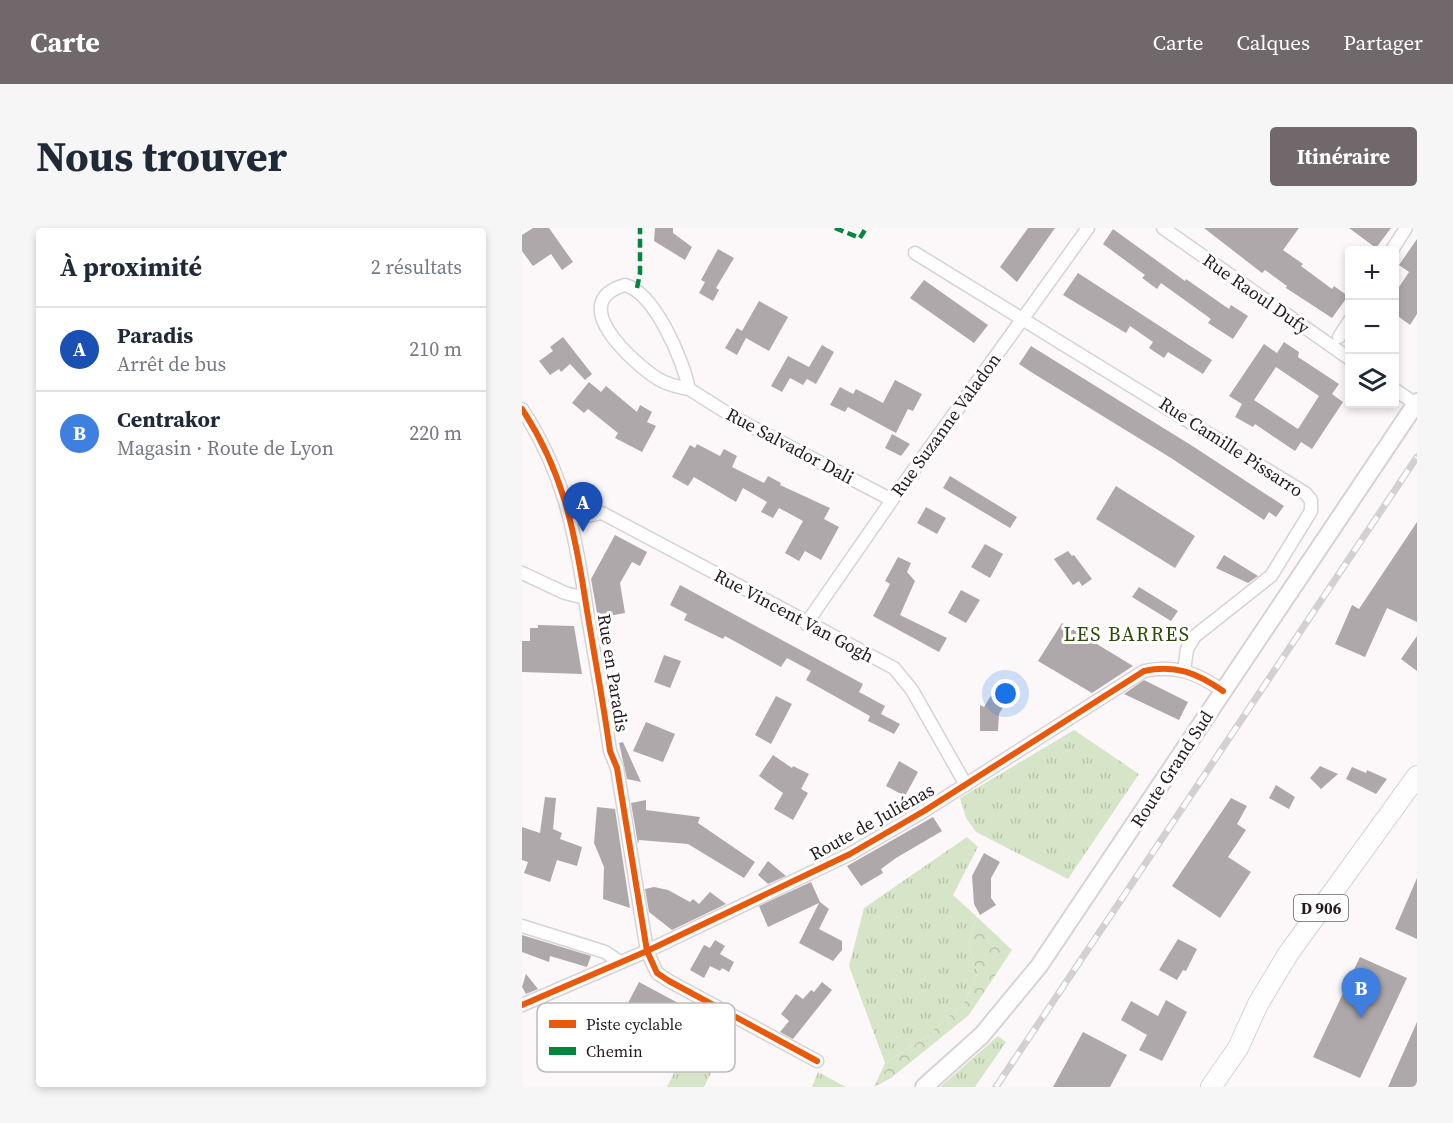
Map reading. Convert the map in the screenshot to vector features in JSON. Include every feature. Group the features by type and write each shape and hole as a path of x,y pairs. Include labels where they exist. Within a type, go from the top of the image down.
{"main road":[{"name":"Route Grand Sud","path":"924,1087 982,1035 1039,966 1417,403"},
{"name":"D 906","path":"1227,1087 1238,1048 1258,1004 1288,954 1417,776"},
{"name":"D 906","path":"1211,1087 1238,1048"}],"street":[{"name":"Rue Suzanne Valadon","path":"806,624 892,500 1088,228"},
{"name":"Rue Raoul Dufy","path":"1163,228 1345,355"},
{"path":"1395,246 1406,228"},
{"path":"915,254 1023,318"},
{"name":"Rue Salvador Dali","path":"689,389 657,312 647,297 637,288 625,285 607,294 600,312 602,321 610,334 658,379 673,386 689,389 735,418 892,500"},
{"name":"Rue Camille Pissarro","path":"1023,318 1305,493 1311,500 1311,511 1305,523 1270,576 1195,636 1187,649 1184,671"},
{"path":"1339,336 1345,327"},
{"path":"1399,392 1417,403"},
{"name":"Rue en Paradis","path":"522,409 547,449 571,519 610,751 617,768 635,868 647,951"},
{"name":"Rue Vincent Van Gogh","path":"571,519 602,513 894,669 901,675 966,785"},
{"path":"522,573 565,593 585,598"},
{"name":"Route de Juliénas","path":"522,1005 647,951 850,854 966,785 1144,671 1165,667 1184,671 1223,691"},
{"path":"522,926 605,952 620,962"},
{"path":"647,951 657,973 710,1003"},
{"path":"735,1017 817,1061"}],"green space":[{"path":"1074,730 1139,774 1068,879 976,832 966,818 960,798"},
{"path":"967,837 978,847 953,895 977,917 971,933 970,951 978,973 964,1003 923,1039 885,1063 849,966 864,908"},
{"path":"977,917 1012,950 969,1015 891,1078 874,1087 885,1063 923,1039 964,1003 978,973 970,951 971,933"},
{"path":"998,1036 1006,1042 975,1087 940,1087"},
{"path":"674,1072 712,1072 704,1087 667,1087"},
{"path":"818,1072 846,1087 812,1087"}],"building":[{"path":"533,228 549,228 573,262 562,270 551,254 533,266 522,251 522,235"},
{"path":"655,228 673,228 673,233 692,247 685,260 654,241"},
{"path":"1028,228 1055,228 1017,282 1000,267"},
{"path":"1204,228 1299,228 1283,250 1332,289 1334,286 1345,294 1345,300 1332,318 1286,288 1287,286 1265,270 1262,273"},
{"path":"1349,228 1391,228 1378,246 1373,246"},
{"path":"1113,229 1185,281 1186,279 1229,309 1231,305 1248,316 1233,339 1208,323 1211,319 1161,283 1157,289 1142,278 1145,275 1103,244"},
{"path":"1417,239 1417,314 1410,325 1399,317 1399,287 1409,272 1399,265"},
{"path":"718,249 734,258 716,288 719,290 713,301 699,293 705,282 701,280"},
{"path":"1078,273 1212,360 1203,374 1168,352 1164,358 1149,348 1153,342 1130,326 1126,333 1063,295"},
{"path":"924,280 988,325 974,343 910,298"},
{"path":"759,301 788,317 769,351 746,338 737,355 725,348 737,328 742,331"},
{"path":"563,337 592,374 585,380 570,364 561,372 559,369 550,375 539,361 553,351 550,347"},
{"path":"1284,342 1299,352 1298,357 1339,384 1332,394 1343,402 1312,449 1301,442 1295,451 1255,424 1253,427 1235,417 1242,404 1229,396 1264,344 1277,353","holes":["1276,367 1319,396 1298,429 1254,400"]},
{"path":"822,345 834,352 816,384 807,379 803,385 790,378 782,392 771,386 788,356 809,367"},
{"path":"1031,346 1284,506 1276,517 1269,512 1264,520 1171,458 1019,364"},
{"path":"895,380 922,394 913,411 908,409 896,433 848,407 845,412 830,405 840,387 853,394 856,389 883,403"},
{"path":"589,382 601,392 606,386 637,412 640,405 652,412 647,422 656,426 642,452 615,438 618,433 588,409 584,413 572,403"},
{"path":"892,434 910,444 901,456 885,448"},
{"path":"697,444 720,456 724,449 737,456 732,467 764,483 768,476 781,483 780,485 830,508 824,519 839,527 821,560 805,551 799,561 785,553 803,521 779,508 773,518 761,512 767,502 743,488 736,502 694,477 688,486 672,477 690,445 695,448"},
{"path":"950,476 1017,517 1010,528 943,488"},
{"path":"1116,486 1195,536 1175,568 1096,519"},
{"path":"926,507 946,518 937,534 917,523"},
{"path":"1417,522 1417,622 1387,608 1365,657 1335,644 1352,605 1359,609"},
{"path":"615,535 647,552 640,566 632,562 620,583 625,613 598,618 591,579"},
{"path":"985,544 1003,554 990,578 971,567"},
{"path":"1068,551 1072,556 1074,555 1092,579 1082,586 1079,581 1073,585 1054,559"},
{"path":"1224,555 1258,576 1248,583 1216,568"},
{"path":"898,557 911,563 907,572 915,581 900,615 947,638 939,652 873,616 890,584 885,581"},
{"path":"680,585 863,684 859,692 885,706 881,714 900,724 894,734 868,721 870,716 806,680 811,671 787,658 781,667 725,636 723,639 684,620 687,614 670,605"},
{"path":"1139,587 1178,611 1171,621 1132,597"},
{"path":"961,590 980,600 966,623 948,613"},
{"path":"1062,623 1133,666 1092,693 1038,661"},
{"path":"538,625 574,626 582,674 522,672 522,641 530,641 530,628 538,628"},
{"path":"1417,636 1417,671 1401,659"},
{"path":"664,655 681,661 670,688 654,682"},
{"path":"1144,680 1188,702 1179,720 1124,694"},
{"path":"992,694 1006,702 999,714 998,731 980,731 980,705 984,707"},
{"path":"776,696 792,704 771,744 755,735"},
{"path":"646,722 675,734 663,762 633,751"},
{"path":"623,742 641,782 627,779 619,743"},
{"path":"773,755 792,768 793,766 809,774 801,789 808,793 793,820 774,809 783,793 759,776"},
{"path":"899,761 918,772 905,796 886,786"},
{"path":"1320,766 1338,774 1321,789 1310,778"},
{"path":"1352,767 1366,773 1367,770 1387,779 1376,794 1346,779"},
{"path":"1276,785 1295,797 1289,809 1269,798"},
{"path":"545,797 556,798 553,829 562,833 560,839 582,847 577,866 557,860 550,882 524,873 528,862 522,860 522,827 540,833"},
{"path":"1231,798 1247,806 1237,824 1246,830 1228,857 1251,872 1220,918 1172,886"},
{"path":"646,800 646,810 700,817 698,823 755,862 744,878 688,844 639,840 638,844 631,803"},
{"path":"597,807 615,809 630,908 603,899 604,867 594,843"},
{"path":"933,817 942,831 896,858 881,869 883,873 861,886 847,866"},
{"path":"984,853 1000,862 991,878 991,898 996,905 980,915 974,904 972,876"},
{"path":"768,861 786,876 768,884 758,875"},
{"path":"1417,878 1417,939 1395,929"},
{"path":"811,882 820,902 829,909 819,929 842,941 842,950 833,961 799,943 819,903 768,927 759,906"},
{"path":"654,887 668,890 690,902 693,899 699,904 710,892 726,904 672,930 649,912 645,889"},
{"path":"522,935 591,956 587,967 550,956 549,962 522,952"},
{"path":"1178,939 1197,949 1186,971 1183,970 1177,980 1159,970"},
{"path":"715,940 725,946 720,954 734,962 729,972 710,966 704,978 690,970 704,945 710,948"},
{"path":"1360,957 1407,978 1360,1078 1313,1057"},
{"path":"526,974 538,989 526,994 522,987"},
{"path":"639,982 678,1003 628,1003"},
{"path":"822,982 832,990 793,1039 780,1032 789,1021 781,1014 796,994 803,999 811,990 814,992"},
{"path":"1166,1000 1187,1012 1162,1061 1139,1050 1147,1035 1121,1020 1131,1001 1158,1016"},
{"path":"1417,1022 1417,1087 1388,1087"},
{"path":"1083,1032 1127,1055 1110,1087 1053,1087"}],"railway":[{"path":"996,1087 1417,457"}],"marked path":[{"path":"637,288 640,273 640,228"},
{"path":"835,228 860,238 866,228"}],"cycle path":[{"path":"522,409 536,432 557,477 571,523 610,751 617,768 647,951 657,973 710,1003"},
{"path":"522,1005 647,951 850,854 924,811 1144,671 1166,669 1185,672 1204,679 1223,691"},
{"path":"735,1017 817,1061"}],"place":[{"name":"Paradis","path":"583,532"},
{"name":"Centrakor","path":"1361,1018"}],"district":[{"name":"LES BARRES","path":"1127,634"}]}
